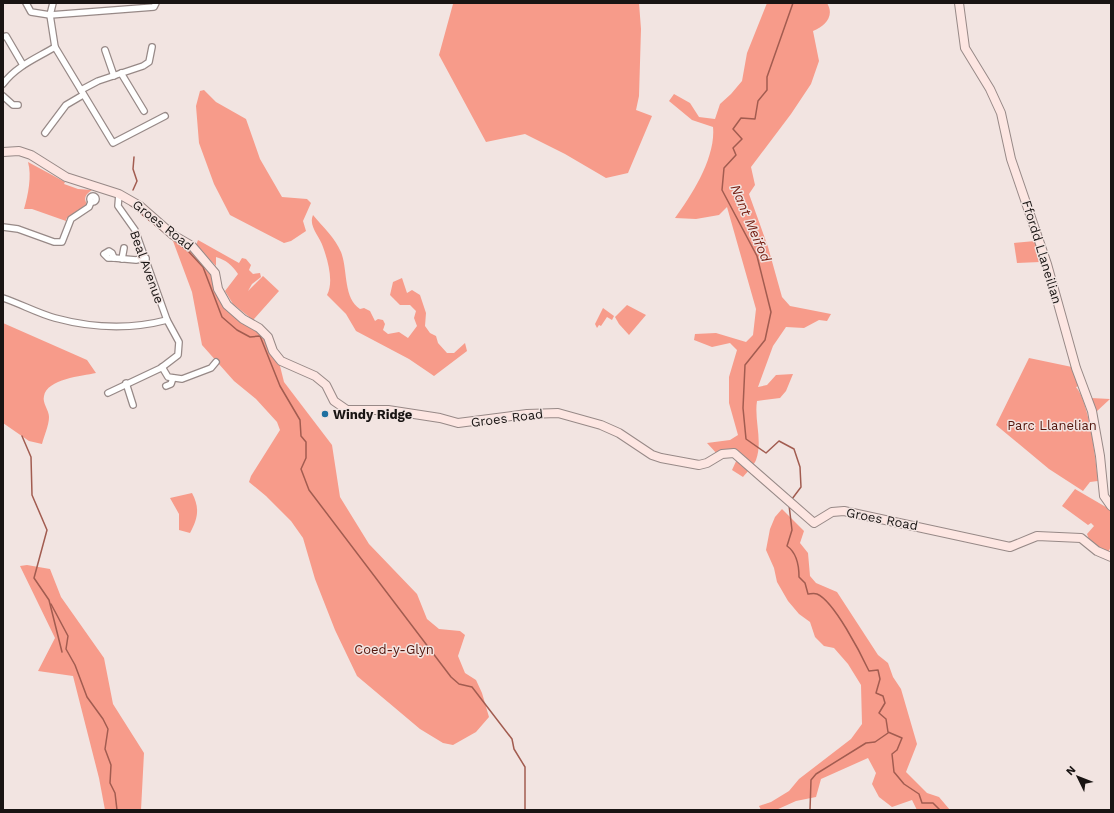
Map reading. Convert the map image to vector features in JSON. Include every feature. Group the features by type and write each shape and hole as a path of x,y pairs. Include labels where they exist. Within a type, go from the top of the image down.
{"street":[{"path":"26,3 31,12 50,15 154,7 156,3"},
{"path":"53,3 50,15 56,47 113,143 165,116"},
{"path":"104,10 106,3"},
{"name":"Ffordd Llaneilian","path":"959,3 965,48 990,89 1001,113 1011,160 1047,264 1076,368 1092,411 1100,456 1104,496 1111,506"},
{"path":"4,35 23,65"},
{"path":"3,84 9,76 23,65 56,47"},
{"path":"46,133 66,105 82,92 98,81 143,66 149,62 150,50"},
{"path":"105,54 114,76"},
{"path":"121,73 144,111"},
{"path":"3,96 13,105 18,105"},
{"name":"Groes Road","path":"3,152 19,151 30,155 66,177 119,194 140,206 173,235 192,246 216,273 218,289 227,305 243,319 259,328 268,337 273,351 282,361 315,376 326,385 334,401 347,410 388,410 440,418 458,423 538,413 565,414 610,429 652,455 661,458 699,465 707,463 722,454 734,453 785,497 811,522 814,523 832,512 844,511 1010,547 1037,536 1074,537 1081,538 1097,551 1111,557"},
{"name":"Beal Avenue","path":"108,393 126,383 162,367 178,355 179,342 167,320 136,230 118,206 119,194"},
{"path":"3,227 18,229 54,242 62,242 72,219 89,207 91,202"},
{"path":"122,259 124,248"},
{"path":"114,258 136,260 146,258"},
{"path":"3,298 54,318 102,327 145,326 167,320"},
{"path":"162,367 168,377 182,379 200,374 211,368 216,362"},
{"path":"166,386 171,384 173,378"},
{"path":"126,383 133,405"}],"green space":[{"path":"451,3 639,3 641,29 639,96 636,110 652,116 628,173 606,178 565,154 525,134 486,142 439,55 453,4"},
{"path":"767,3 827,3 830,12 828,20 813,31 819,61 811,84 791,114 751,167 755,185 749,194 768,247 782,297 790,306 831,314 827,321 819,320 804,328 786,327 773,346 758,387 767,385 776,375 793,374 786,391 780,398 757,401 756,408 759,438 758,453 755,462 743,477 732,470 738,457 719,456 707,443 730,440 738,435 729,403 729,377 737,350 730,343 712,347 694,340 695,334 716,333 746,342 753,335 756,309 727,207 719,215 696,219 675,218 689,198 702,175 711,151 713,127 692,120 669,101 674,94 690,103 699,117 715,119 720,104 742,81 747,53"},
{"path":"204,90 216,102 246,119 260,159 282,197 307,199 311,203 303,221 306,231 291,241 284,243 230,215 214,184 199,143 196,106 200,91"},
{"path":"28,162 65,182 64,184 78,189 92,190 86,196 85,200 87,204 66,219 66,221 32,209 24,209 30,179"},
{"name":"Coed-y-Glyn","path":"130,202 191,248 213,273 216,288 266,338 279,362 284,382 332,445 340,497 369,544 417,594 427,619 439,629 460,631 465,635 458,656 465,673 476,680 482,693 489,717 476,732 453,745 443,743 420,729 357,676 335,630 315,579 303,538 291,521 266,496 249,482 251,476 280,430 277,422 256,399 234,381 202,345 192,292 173,241 130,205"},
{"path":"313,215 332,237 341,252 348,291 351,298 360,309 364,308 370,311 375,321 378,319 383,320 385,324 383,330 388,334 399,332 408,338 417,326 414,318 416,311 410,305 400,305 390,295 393,282 402,278 407,293 412,290 420,295 426,313 425,326 430,333 436,336 438,343 447,353 454,353 465,343 467,351 434,376 409,359 356,331 346,314 327,295 330,284 330,271 322,243 313,227"},
{"path":"198,240 239,263 242,258 246,259 251,265 249,270 253,274 260,273 261,277 252,284 248,291 263,276 279,291 253,320 233,304 225,291 238,274 228,263 216,257 216,266 196,245"},
{"path":"1035,241 1040,262 1017,263 1014,243"},
{"path":"627,305 646,315 629,335 615,317"},
{"path":"603,308 614,316 612,320 607,317 601,326 599,325 597,328 595,324"},
{"path":"3,323 87,360 96,373 66,379 51,386 47,390 44,399 49,414 49,420 42,444 29,441 3,423"},
{"name":"Parc Llanelian","path":"1029,358 1072,367 1079,386 1076,387 1081,394 1088,418 1094,446 1098,481 1090,482 1083,491 1049,469 996,425"},
{"path":"1091,398 1110,399 1096,412"},
{"path":"1075,489 1111,510 1111,546 1108,553 1090,542 1087,534 1094,526 1091,523 1088,525 1062,506"},
{"path":"192,493 195,498 197,513 195,523 190,533 179,530 179,514 170,498"},
{"path":"782,509 804,531 800,543 808,553 810,576 816,583 837,592 878,655 888,663 893,677 901,689 917,744 906,772 927,793 939,797 950,810 917,810 912,800 892,807 879,797 872,784 876,773 868,758 821,779 816,797 796,801 776,810 761,810 759,806 771,802 789,791 799,779 851,739 862,724 861,685 848,664 834,648 824,646 815,637 810,622 799,614 788,601 777,582 774,568 766,550 770,529 775,517"},
{"path":"27,565 50,569 61,597 104,658 113,704 144,753 141,810 105,810 99,778 73,676 38,671 55,638 20,566"}],"waterway":[{"name":"Nant Meifod","path":"792,499 801,487 800,467 794,449 779,441 766,453 746,439 743,408 745,365 765,340 771,312 757,256 722,190 724,168 736,155 733,148 742,139 733,129 741,118 755,119 758,101 767,90 767,77 793,3"},
{"path":"133,190 137,181 133,169 134,157"},
{"path":"130,205 189,252 203,267 222,317 237,330 250,337 260,336 280,386 300,420 301,436 306,442 306,458 301,469 309,490 451,677 459,684 472,687 512,739 514,749 525,767 525,810"},
{"path":"22,436 31,457 32,495 47,530 34,578 49,600 62,652"},
{"name":"Nant Meifod","path":"789,505 792,530 787,546 795,556 799,568 799,577 805,583 808,594 817,594 824,599 839,617 869,671 878,670 880,679 876,693 883,696 885,703 879,713 886,719 888,732 902,738 897,750 892,754 894,772 904,784 919,794 922,803 933,803 940,810"},
{"path":"51,604 68,636 66,649 75,665 87,697 103,719 108,729 105,749 111,765 110,783 115,793 117,810"},
{"path":"810,810 811,780 816,774 866,743 875,742 888,733"}],"place":[{"name":"Windy Ridge","path":"325,414"}]}
